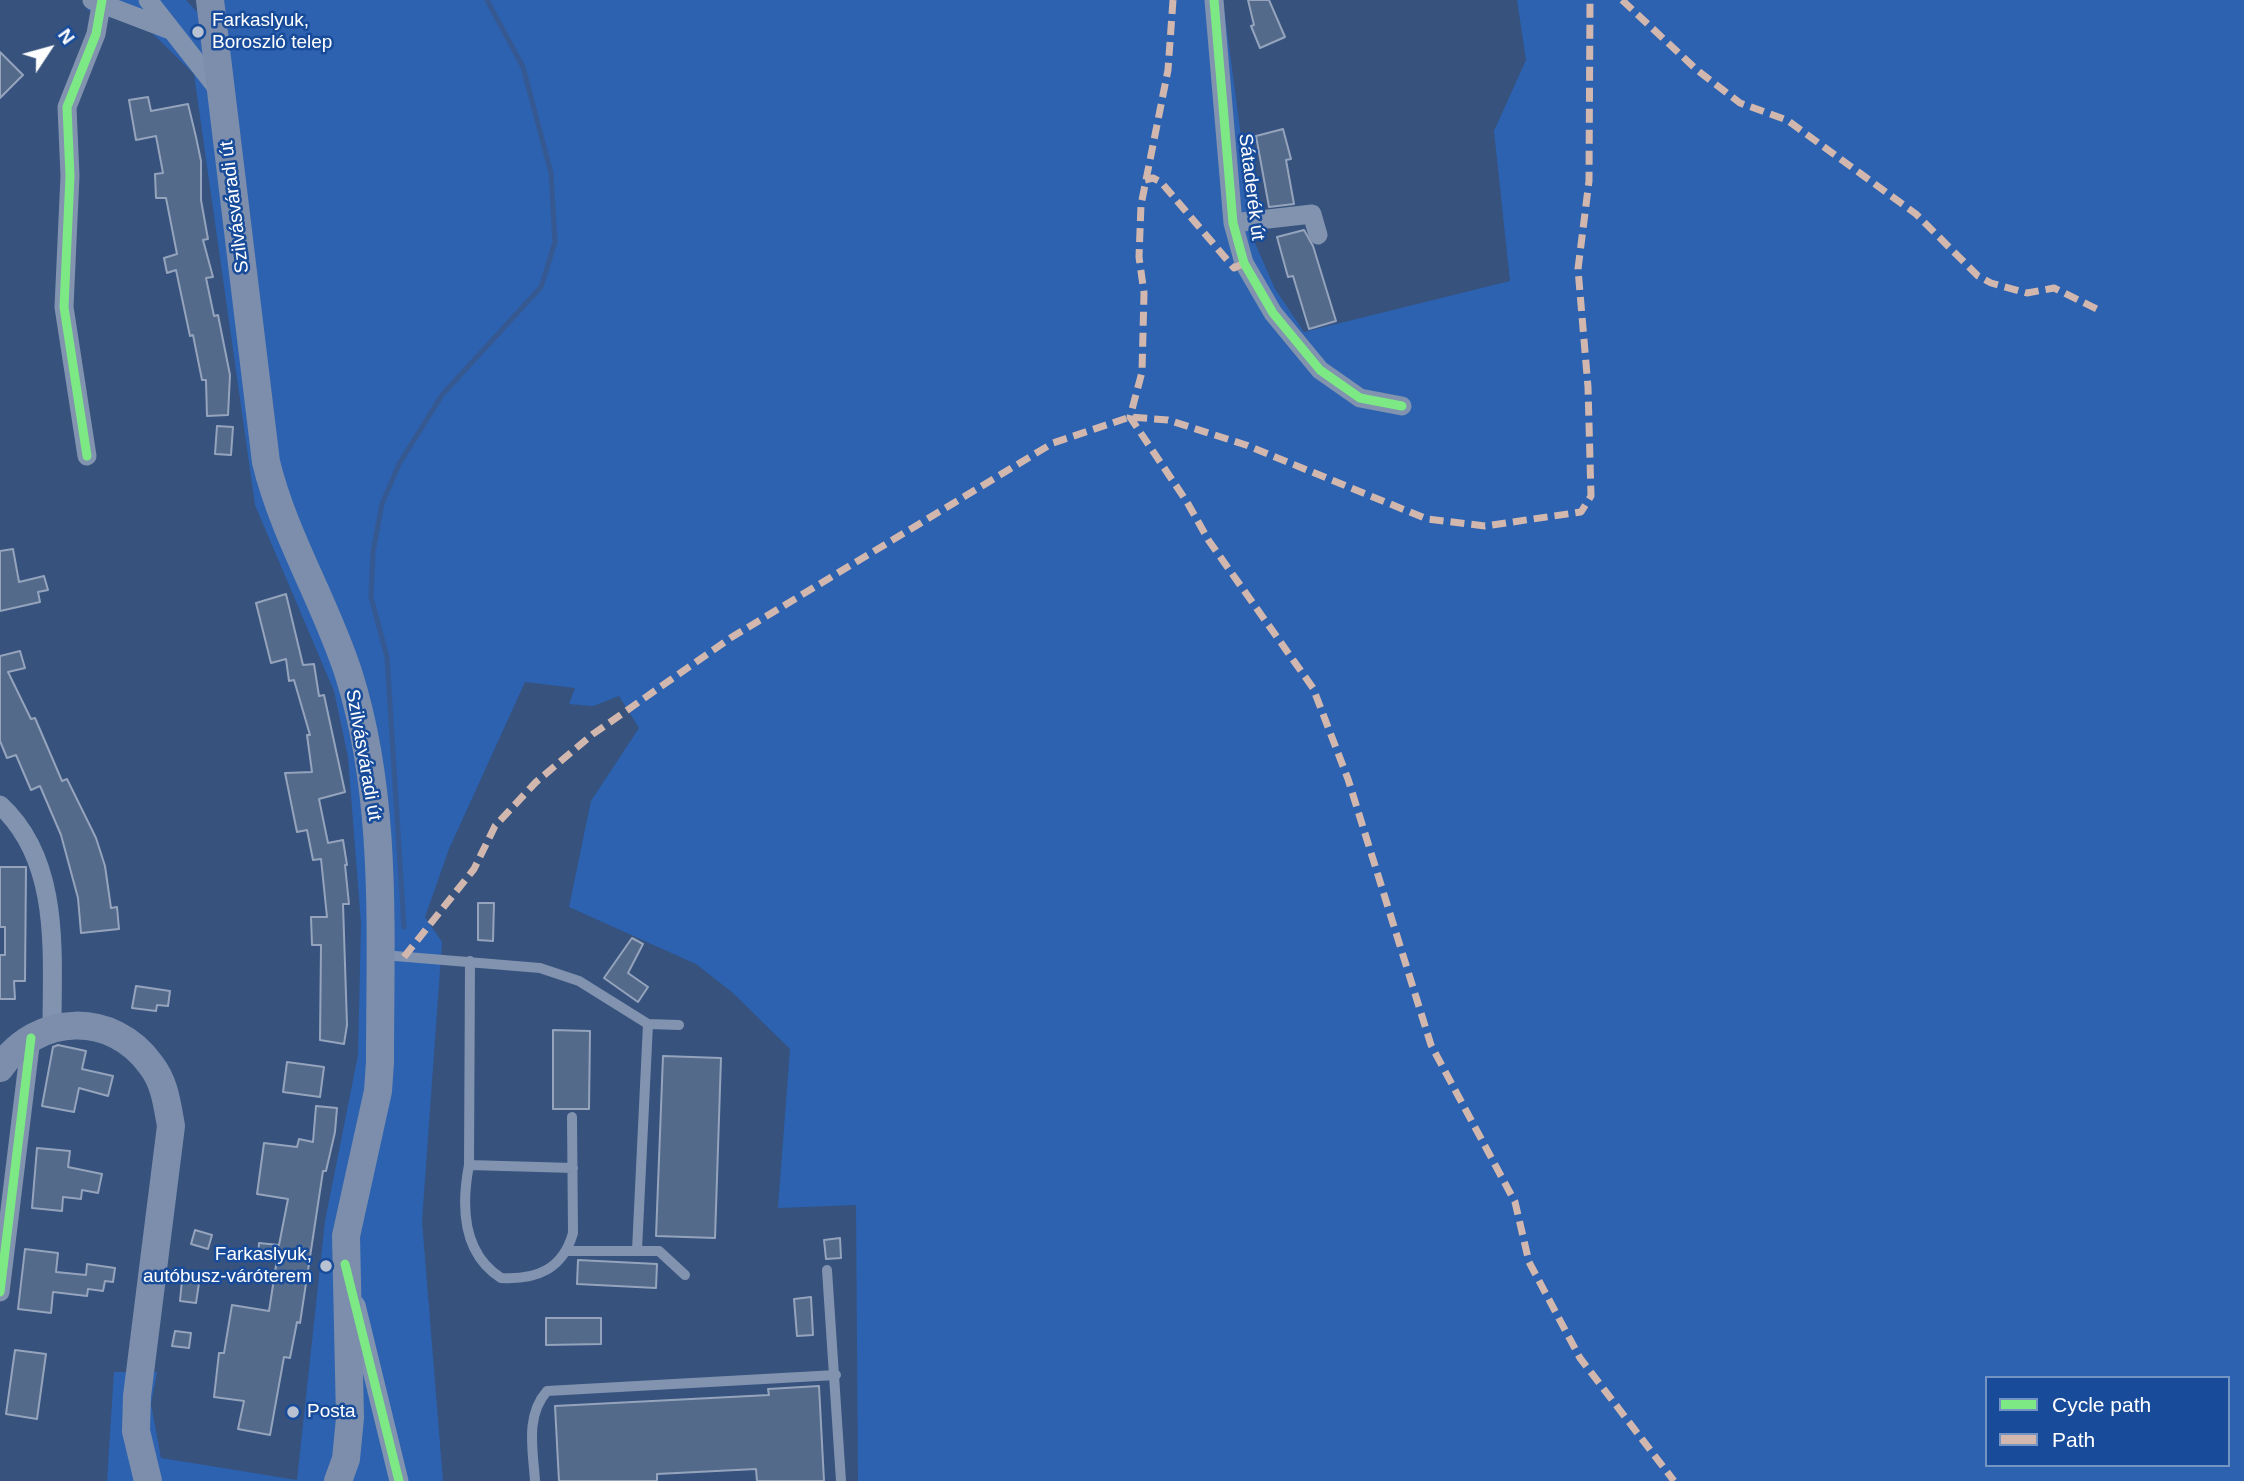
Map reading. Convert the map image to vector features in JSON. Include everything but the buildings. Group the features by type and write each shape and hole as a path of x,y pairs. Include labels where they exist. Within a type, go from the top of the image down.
{"main road":[{"name":"Szilvásváradi út","path":"210,0 266,462 281,509 350,677 363,730 376,826 380,955 378,1091 350,1204 345,1264 350,1418 346,1459 338,1481"},
{"path":"1,1064 41,1033 76,1023 106,1029 136,1046 153,1066 166,1096 170,1136 137,1396 136,1431 148,1481"}],"street":[{"path":"148,0 222,95"},
{"name":"Sátaderék út","path":"1214,0 1233,223 1244,263 1267,304 1320,369 1360,397 1402,406"},
{"path":"87,456 64,307 70,176 67,107 96,34 98,1 172,31"},
{"name":"Sátaderék út","path":"1233,223 1312,214 1318,235"},
{"path":"0,805 35,856 45,884 52,939 41,1033 0,1292"},
{"path":"345,1264 399,1481"}],"lane":[{"path":"380,955 540,968 579,981 648,1024 679,1026"},
{"path":"470,961 469,1165 465,1186 467,1231 479,1260 501,1278 528,1277 561,1261 568,1251 573,1233 572,1117"},
{"path":"636,1250 648,1024"},
{"path":"469,1165 573,1168"},
{"path":"568,1251 659,1251 685,1275"},
{"path":"827,1270 841,1481"},
{"path":"535,1481 532,1419 537,1403 547,1391 836,1375"}],"shaded area":[{"path":"90,0 186,0 197,12 197,0 1223,0 1255,243 1275,289 1304,332 1510,281 1494,131 1526,60 1517,0 2244,0 2244,1481 858,1481 856,1205 778,1208 790,1049 733,993 696,964 569,907 591,801 639,728 619,696 593,706 569,704 575,688 525,682 449,849 425,917 442,942 422,1221 443,1481 107,1481 114,1372 157,1372 151,1404 161,1458 297,1480 325,1221 358,1055 361,923 348,757 334,691 255,505 194,74 148,29 87,10"}],"waterway":[{"path":"404,927 387,657 371,597 373,552 382,504 399,464 442,395 541,287 555,242 551,173 523,67 487,0"}],"marked path":[{"path":"1173,0 1168,70 1141,205 1139,257 1144,293 1142,372 1130,417 1187,502 1209,541 1313,688 1348,779 1431,1045 1515,1202 1529,1262 1580,1358 1674,1481"},
{"path":"404,957 474,869 495,826 536,782 593,734 732,637 1053,443 1130,417 1168,420 1246,445 1427,519 1485,526 1581,512 1591,496 1588,387 1578,269 1589,181 1590,0"},
{"path":"1622,0 1697,70 1740,103 1787,120 1916,214 1978,276 1991,283 2027,293 2054,288 2101,311"},
{"path":"1145,180 1153,178 1161,182 1234,268 1244,263"}],"cycle path":[{"path":"87,456 64,307 70,176 67,107 96,34 102,0"},
{"path":"1214,0 1233,223 1244,263 1273,313 1320,370 1360,398 1402,406"},
{"path":"0,1292 31,1038"},
{"path":"345,1264 399,1481"}],"place":[{"name":"Farkaslyuk, Boroszló telep","path":"198,32"},
{"name":"Farkaslyuk, autóbusz-váróterem","path":"326,1266"},
{"name":"Posta","path":"293,1412"}]}
